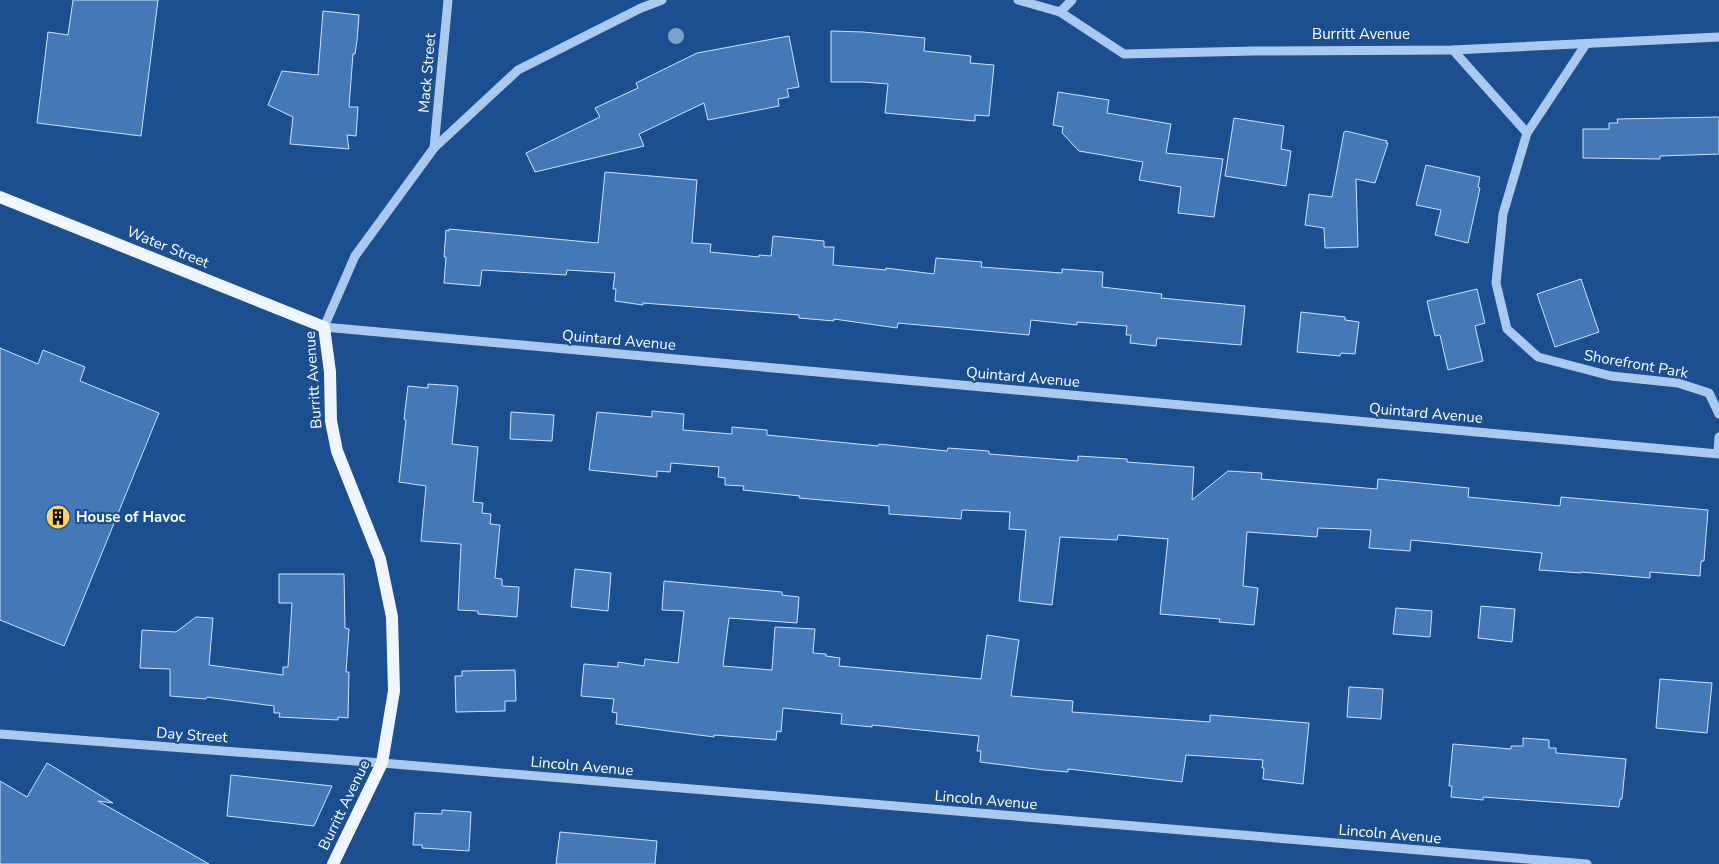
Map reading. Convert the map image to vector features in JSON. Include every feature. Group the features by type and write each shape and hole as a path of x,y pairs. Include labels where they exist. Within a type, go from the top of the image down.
{"main road":[{"name":"Water Street","path":"0,196 324,327"},
{"name":"Burritt Avenue","path":"324,327 330,372 331,421 336,451 380,559 392,617 394,691 382,763 333,864"}],"street":[{"name":"Mack Street","path":"434,148 448,0"},
{"name":"Burritt Avenue","path":"324,327 355,256 434,148 518,70 641,8 662,0"},
{"name":"Burritt Avenue","path":"1018,0 1060,12 1124,54 1453,50 1719,38"},
{"path":"1060,12 1072,0"},
{"name":"Shorefront Park","path":"1586,44 1527,133 1503,214 1496,283 1507,329 1538,357 1611,376 1678,383 1709,393 1719,414"},
{"path":"1453,50 1527,133"},
{"name":"Quintard Avenue","path":"324,327 1718,454"},
{"path":"1718,454 1719,437"},
{"name":"Day Street","path":"0,734 382,763"},
{"name":"Lincoln Avenue","path":"382,763 1587,864"}],"building":[{"path":"73,0 158,0 141,136 37,123 48,32 68,35"},
{"path":"323,11 359,15 355,54 353,54 349,107 358,107 356,136 347,135 349,149 290,144 293,117 268,105 282,71 318,75"},
{"path":"831,31 925,38 924,51 971,56 970,63 994,65 989,116 975,115 975,121 885,113 888,84 831,82"},
{"path":"789,36 799,87 787,89 789,97 778,99 779,106 708,120 704,103 639,134 644,146 535,172 526,153 600,117 595,108 638,88 636,83 697,53"},
{"path":"1058,92 1109,100 1107,113 1171,124 1166,153 1223,159 1214,217 1178,213 1181,187 1139,180 1143,162 1079,151 1062,133 1063,127 1053,125"},
{"path":"1719,117 1719,154 1660,156 1660,159 1583,158 1583,129 1609,129 1609,123 1618,123 1617,119"},
{"path":"1234,118 1284,126 1281,149 1291,151 1286,186 1225,176"},
{"path":"1344,132 1387,141 1386,143 1388,143 1375,183 1356,179 1358,247 1325,248 1324,228 1305,225 1309,194 1332,197"},
{"path":"1426,165 1480,177 1478,187 1480,188 1468,243 1435,235 1441,210 1416,205"},
{"path":"605,172 697,180 692,243 711,244 710,252 759,257 759,255 771,256 773,236 824,241 824,247 834,247 833,265 886,270 886,268 934,274 936,258 982,262 981,267 1062,273 1062,269 1103,272 1102,287 1162,294 1161,298 1245,306 1241,345 1157,338 1156,346 1130,343 1131,335 1126,335 1127,326 1077,322 1077,325 1031,320 1029,335 898,323 897,328 834,319 834,321 799,318 799,315 643,303 643,305 615,301 616,289 613,289 615,273 567,270 566,275 482,270 480,286 444,283 446,230 449,231 449,229 598,243"},
{"path":"1581,279 1599,332 1555,347 1537,294"},
{"path":"1477,289 1485,323 1475,326 1483,361 1448,370 1440,335 1435,336 1427,301"},
{"path":"1301,312 1345,317 1345,320 1359,322 1355,354 1341,353 1340,356 1297,352"},
{"name":"House of Havoc","path":"0,348 38,364 43,350 85,367 80,381 159,413 64,646 0,620"},
{"path":"428,384 457,386 458,388 452,444 478,447 473,502 483,503 482,513 491,514 490,524 500,525 495,578 502,579 502,586 519,587 517,617 478,614 478,611 458,610 461,544 421,541 426,486 399,482 408,386 428,388"},
{"path":"652,411 684,414 683,430 732,434 732,427 767,430 767,435 878,446 879,444 947,451 948,448 989,451 989,454 1078,461 1078,456 1127,459 1127,462 1194,467 1192,500 1228,471 1262,473 1261,479 1377,489 1378,479 1469,488 1468,497 1560,506 1561,497 1708,510 1704,561 1701,561 1700,576 1650,572 1650,578 1539,570 1542,553 1411,540 1410,551 1369,548 1371,530 1318,528 1317,537 1247,532 1243,586 1258,588 1254,625 1219,622 1220,619 1160,614 1168,539 1118,535 1117,540 1060,537 1052,605 1019,601 1026,530 1009,529 1010,512 962,510 961,519 889,514 889,506 799,498 800,496 743,490 744,486 725,485 725,478 718,477 719,467 671,463 670,472 657,471 657,477 589,470 597,412 652,417"},
{"path":"511,412 554,415 552,441 510,439"},
{"path":"575,569 611,573 608,611 571,607"},
{"path":"279,574 344,574 345,628 349,629 346,672 349,672 348,718 338,717 338,720 279,717 280,713 274,713 274,706 207,697 206,699 170,696 170,669 140,668 142,630 176,632 196,617 213,618 209,665 283,675 283,667 288,667 292,603 279,603"},
{"path":"664,581 782,592 782,595 799,597 797,623 729,618 723,666 772,670 775,627 815,629 813,653 840,658 839,666 981,679 987,635 1019,640 1011,696 1073,701 1072,712 1210,722 1210,715 1309,723 1303,784 1263,779 1263,760 1186,755 1182,782 1068,769 1068,772 980,762 981,751 977,751 979,736 872,725 872,727 841,724 842,714 783,708 781,732 777,731 776,740 714,735 714,737 616,724 617,713 612,712 614,699 581,696 584,664 618,667 618,662 644,666 645,659 678,663 684,611 662,610"},
{"path":"1481,606 1515,609 1512,642 1478,638"},
{"path":"1396,608 1432,611 1430,637 1393,634"},
{"path":"515,670 516,701 505,701 505,711 456,712 455,676 462,676 462,671"},
{"path":"1660,679 1712,683 1707,733 1656,728"},
{"path":"1349,687 1383,689 1381,719 1347,717"},
{"path":"1523,738 1549,740 1549,748 1556,748 1556,753 1626,759 1622,799 1620,799 1619,807 1483,797 1483,800 1451,797 1452,786 1449,786 1453,744 1511,749 1511,746 1523,746"},
{"path":"47,763 113,803 98,801 209,864 0,864 0,781 27,797"},
{"path":"231,775 332,786 314,826 227,816"},
{"path":"442,810 471,812 469,851 422,848 422,845 413,845 415,813 442,814"},
{"path":"560,832 657,841 655,864 556,864"}],"place":[{"name":"House of Havoc","path":"58,517"}]}
